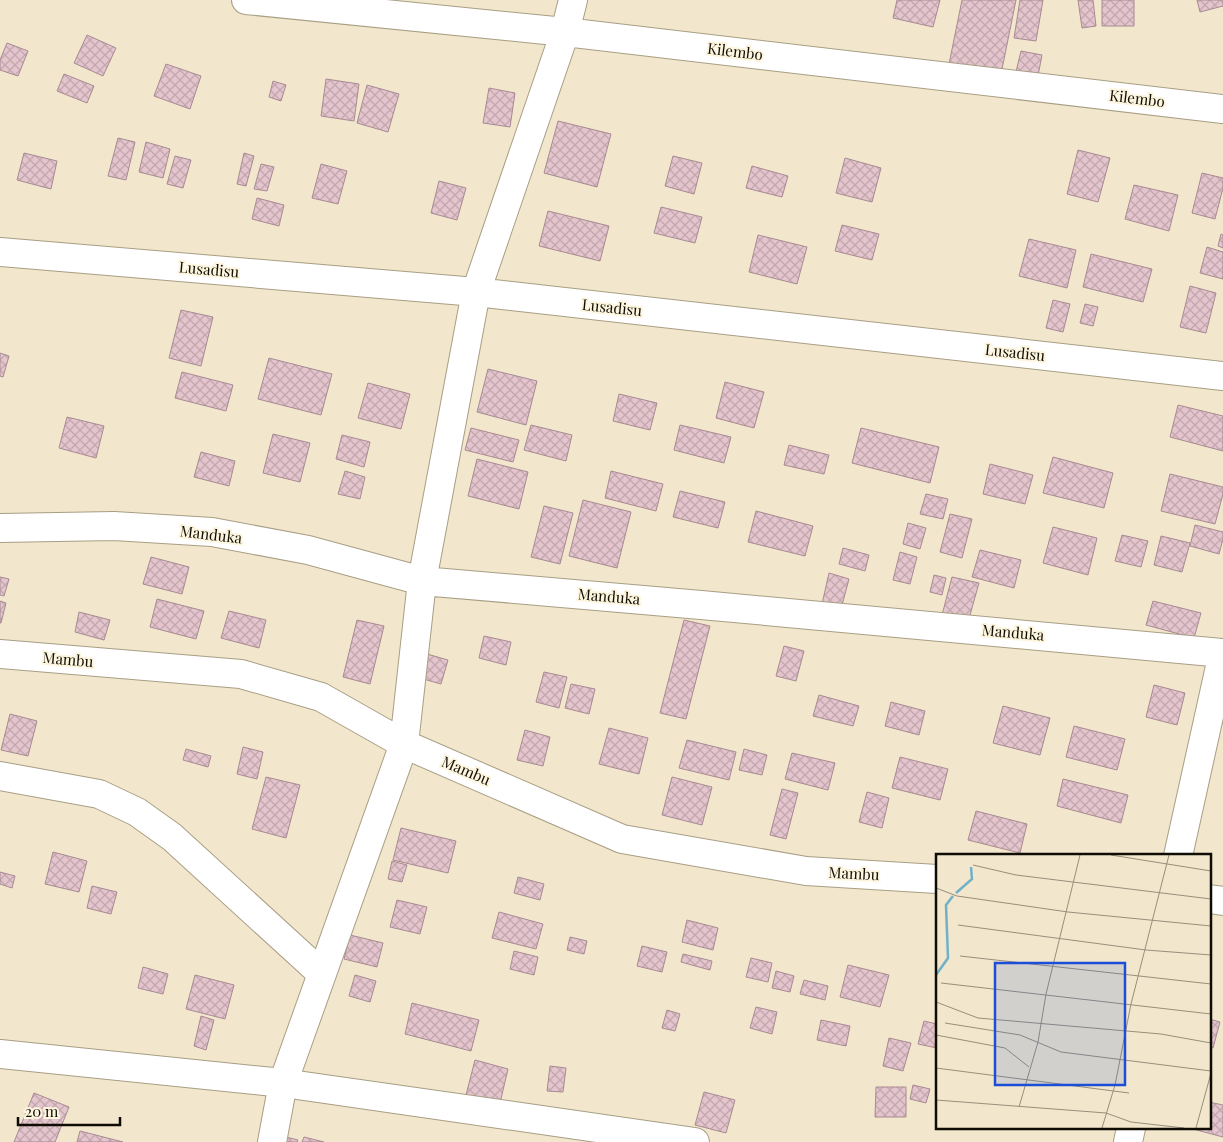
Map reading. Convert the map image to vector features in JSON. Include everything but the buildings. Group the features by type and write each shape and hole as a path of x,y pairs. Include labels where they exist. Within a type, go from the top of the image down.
{"street":[{"name":"Kilembo","path":"246,0 565,32 1223,109"},
{"path":"272,1142 284,1083 404,744 422,582 476,292 565,32 573,0"},
{"name":"Lusadisu","path":"0,252 476,292 1223,376"},
{"name":"Manduka","path":"0,528 114,526 212,532 308,550 422,582 1223,653"},
{"path":"1178,854 1223,653"},
{"name":"Mambu","path":"0,654 241,674 321,697 404,744 622,839 806,871 936,879"},
{"path":"0,776 99,794 137,812 172,837 322,974"},
{"path":"1210,899 1223,901"},
{"path":"0,1054 284,1083 695,1142"}]}
